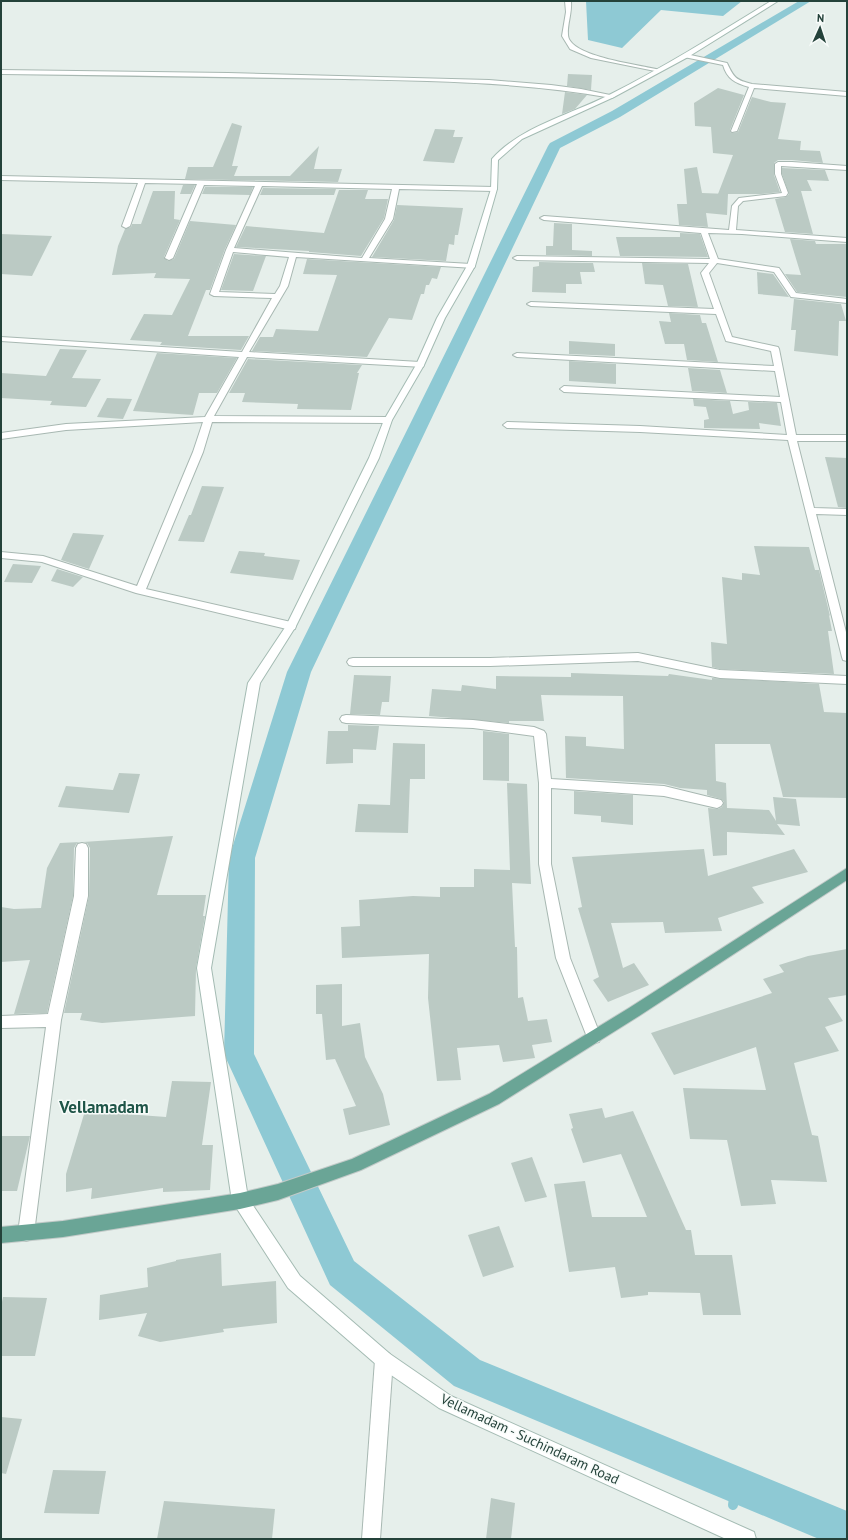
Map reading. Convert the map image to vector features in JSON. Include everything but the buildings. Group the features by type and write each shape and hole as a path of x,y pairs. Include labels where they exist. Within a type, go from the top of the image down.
{"main road":[{"path":"1,1235 62,1229 240,1201 278,1192 355,1165 494,1099 594,1037 847,873"}],"street":[{"path":"568,1 569,12 564,36 572,48 593,57 658,71"},
{"path":"240,1201 204,968 254,683 291,626 374,458 388,420 420,365 442,318 471,266 494,189 495,159 520,138 612,96 686,56 775,1"},
{"path":"686,56 725,64 728,73 737,82 752,86 847,94"},
{"path":"1,72 174,73 489,82 574,88 612,96"},
{"path":"734,131 752,86"},
{"path":"732,232 735,206 741,199 784,195 785,193 778,174 778,164 847,168"},
{"path":"1,178 494,189"},
{"path":"126,226 142,182"},
{"path":"169,258 201,183"},
{"path":"258,184 230,250 214,294 277,296"},
{"path":"364,260 388,219 396,188"},
{"path":"544,218 704,231 847,240"},
{"path":"704,231 715,262"},
{"path":"230,250 471,266"},
{"path":"140,592 198,452 208,419 284,286 293,255"},
{"path":"517,258 723,261 776,270 794,295 847,301"},
{"path":"715,262 705,273 729,338 775,349 792,438 847,656"},
{"path":"531,304 719,312"},
{"path":"1,338 420,365"},
{"path":"517,355 778,369"},
{"path":"564,389 784,400"},
{"path":"1,436 66,427 208,419 388,420"},
{"path":"507,425 640,429 792,438 847,438"},
{"path":"810,511 847,512"},
{"path":"1,555 44,559 140,592 291,626"},
{"path":"353,662 490,662 638,657 720,674 847,680"},
{"path":"346,719 473,724 534,731 540,734 545,783 545,864 563,958 594,1037"},
{"path":"545,783 664,791 717,803"},
{"path":"26,1233 54,1020 81,896 82,848"},
{"path":"1,1022 54,1020"},
{"name":"Vellamadam - Suchindaram Road","path":"240,1201 294,1282 384,1360 445,1402 747,1539"},
{"path":"371,1539 384,1360"}],"water":[{"path":"586,1 742,1 723,16 661,10 622,48 588,40"}],"waterway":[{"path":"806,1 616,114 555,146 299,672 242,858 239,1054 342,1273 467,1373 847,1531"},
{"path":"733,1505 736,1485"}],"district":[{"name":"Vellamadam","path":"104,1107"}]}
